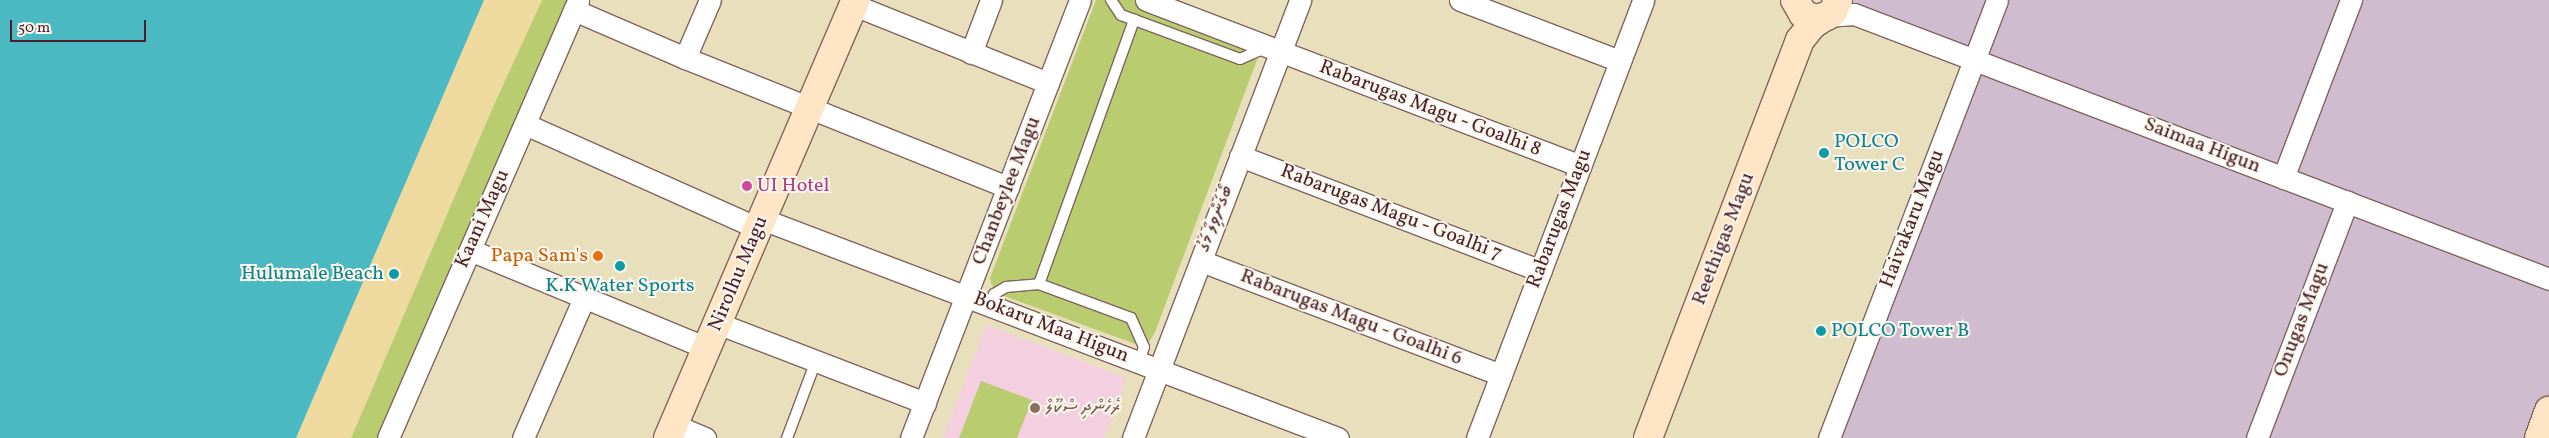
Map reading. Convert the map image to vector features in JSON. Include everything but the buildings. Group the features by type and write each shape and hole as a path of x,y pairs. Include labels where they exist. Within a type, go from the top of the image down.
{"street":[{"path":"686,58 710,0"},
{"path":"971,53 991,0"},
{"name":"Chanbeylee Magu","path":"911,438 1080,0"},
{"name":"Rabarugas Magu - Goalhi 8","path":"1146,0 1580,166"},
{"name":"ބޯގަންވިލާ މަގު","path":"1133,438 1240,156 1271,48 1300,0"},
{"path":"1460,0 1620,61"},
{"name":"Rabarugas Magu","path":"1477,438 1643,0"},
{"name":"Haivakaru Magu","path":"1829,438 1996,0"},
{"path":"2283,178 2351,0"},
{"path":"855,3 971,53 1048,83"},
{"name":"Nirolhu Magu","path":"671,432 855,3"},
{"path":"576,5 686,58 1008,187"},
{"name":"Kaani Magu","path":"388,438 576,5"},
{"name":"Saimaa Higun","path":"1818,7 1974,60 2549,279"},
{"name":"Reethigas Magu","path":"1648,438 1800,40 1812,26 1818,7"},
{"name":"Bokaru Maa Higun","path":"525,124 760,223 967,296 1338,438"},
{"name":"Rabarugas Magu - Goalhi 7","path":"1240,156 1541,271"},
{"name":"Onugas Magu","path":"2257,438 2347,202"},
{"path":"470,250 707,348"},
{"name":"Rabarugas Magu - Goalhi 6","path":"1201,261 1501,375"},
{"path":"523,438 584,298"},
{"path":"717,323 925,403"},
{"path":"2539,438 2549,411"},
{"path":"671,432 705,438"}],"lane":[{"path":"1111,0 1121,15 1240,59 1258,51 1271,48"},
{"path":"1039,284 1134,20"},
{"path":"990,305 994,294 1006,287 1039,284 1131,318 1144,347 1139,362"},
{"path":"787,438 816,361"}],"shaded area":[{"path":"1849,0 2549,0 2549,411 2539,438 1829,438 1974,60 1860,16"},
{"name":"ރެހެންދި ސްކޫލް","path":"986,325 1127,378 1104,438 943,438"}],"green space":[{"path":"542,0 579,0 387,438 351,438 492,109"},
{"path":"1096,0 1134,0 1247,44 1255,53 1257,60 1155,332 1149,342 1138,345 999,294 991,284 990,278"},
{"path":"981,381 1032,400 1017,438 959,438"}],"sand":[{"name":"Hulumale Beach","path":"484,0 542,0 492,109 351,438 296,438"}],"water":[{"path":"0,0 484,0 296,438 0,438"}],"place":[{"name":"POLCO Tower C","path":"1824,153"},
{"name":"UI Hotel","path":"747,186"},
{"name":"Papa Sam's","path":"598,256"},
{"name":"K.K Water Sports","path":"620,266"},
{"name":"Hulumale Beach","path":"394,274"},
{"name":"POLCO Tower B","path":"1821,331"},
{"name":"ރެހެންދި ސްކޫލް","path":"1035,408"}]}
